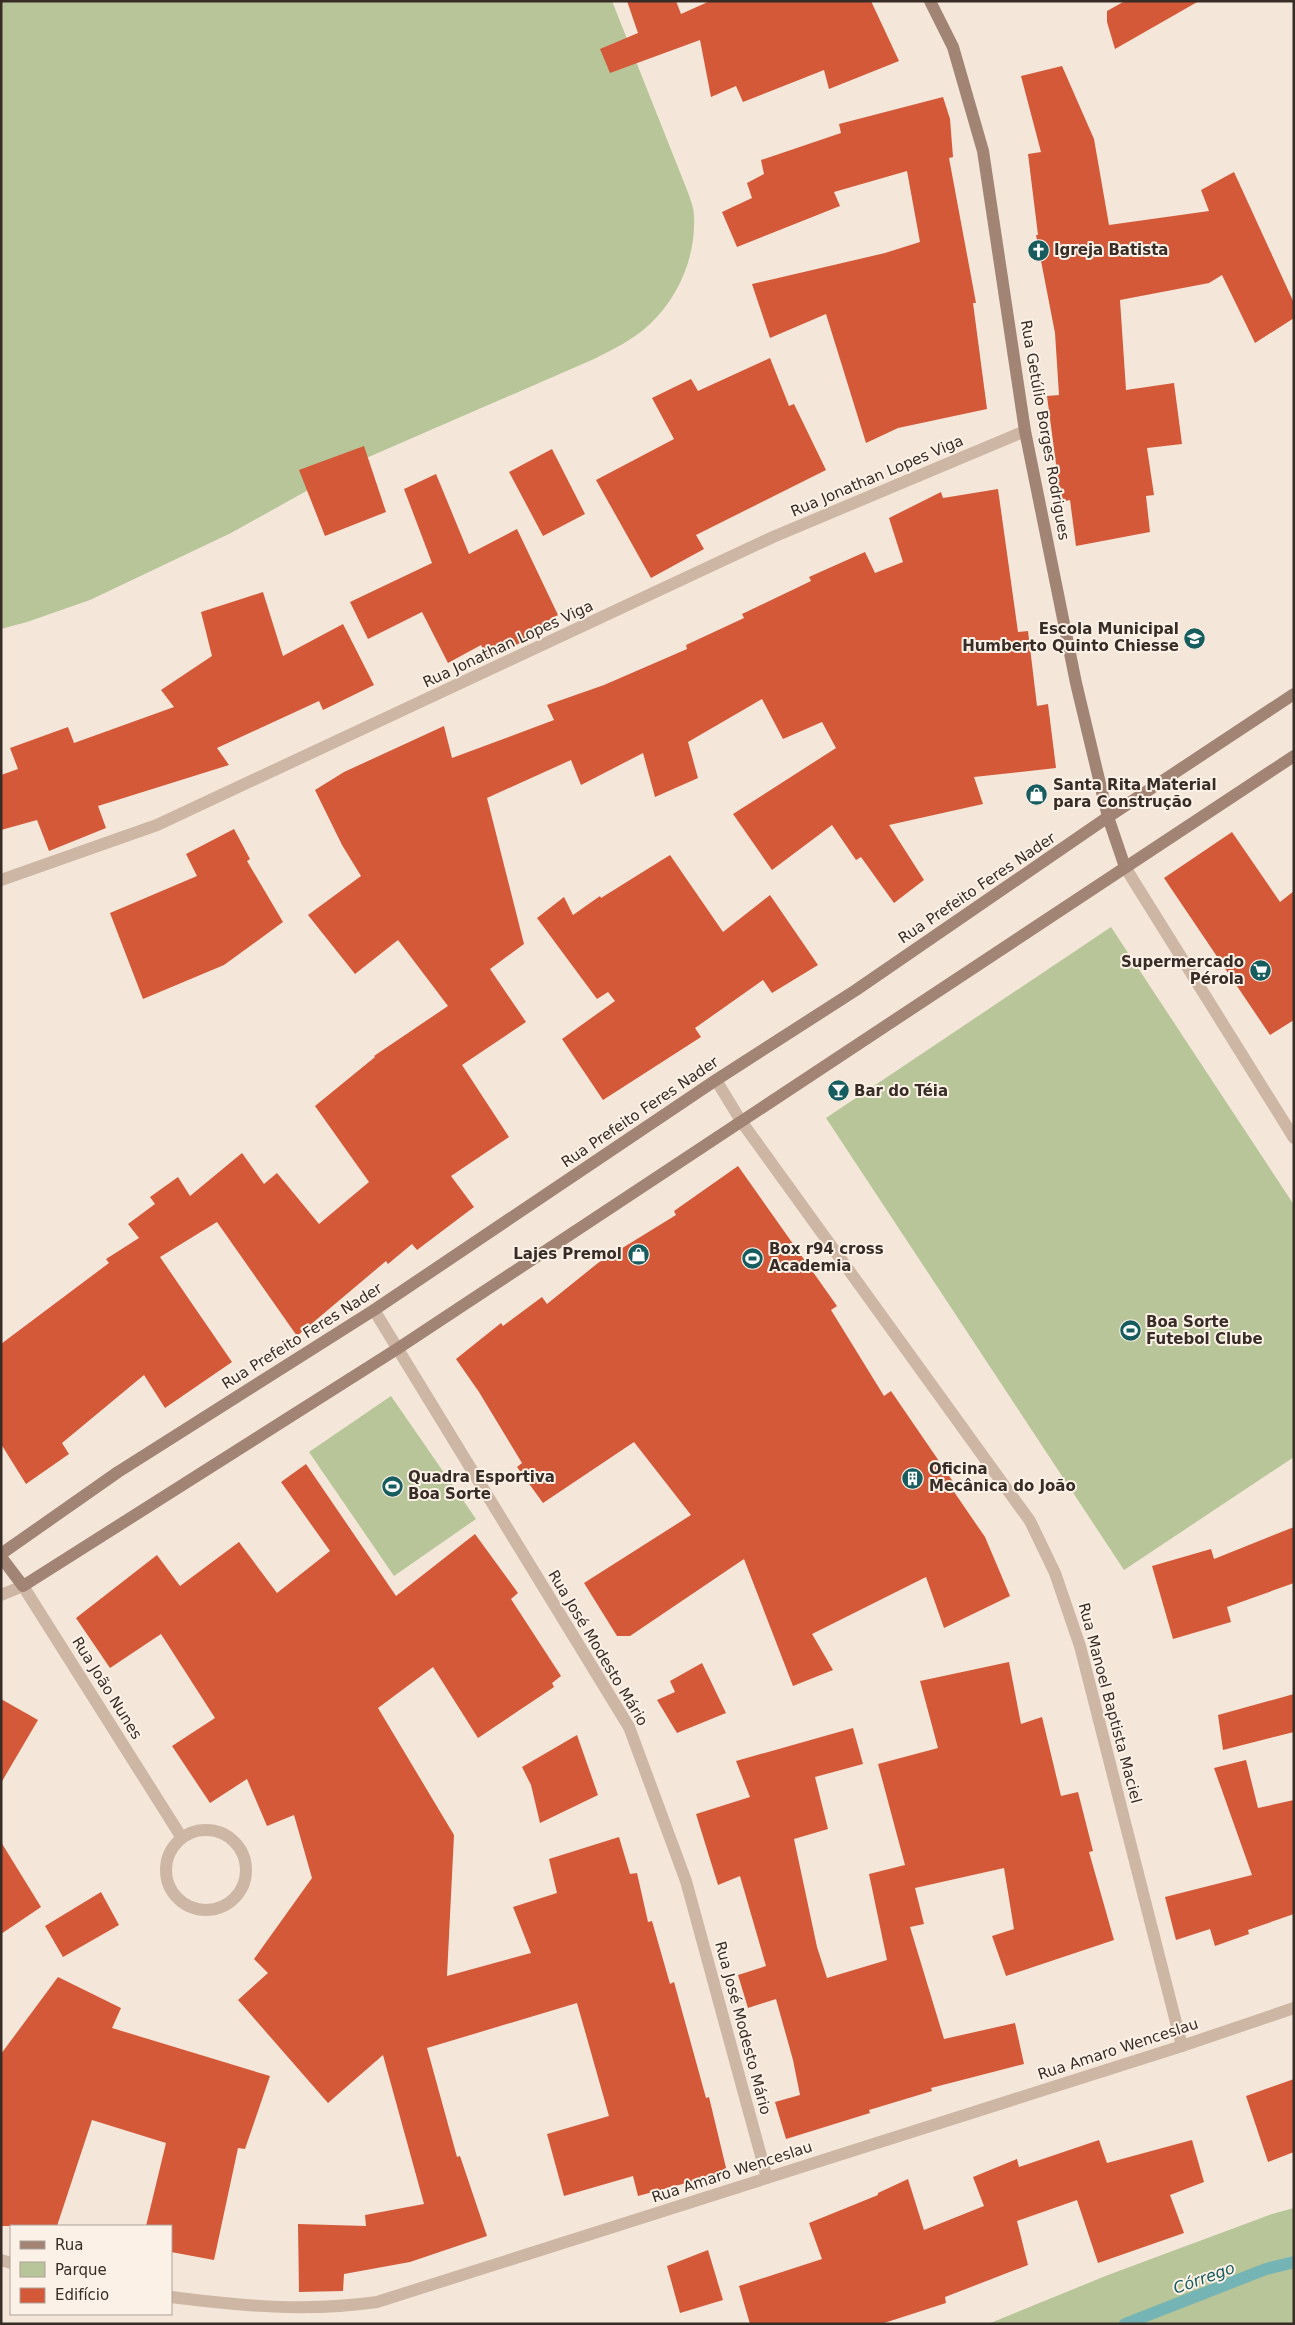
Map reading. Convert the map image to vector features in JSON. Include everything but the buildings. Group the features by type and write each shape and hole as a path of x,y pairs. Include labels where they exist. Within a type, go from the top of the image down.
{"street":[{"name":"Rua Getúlio Borges Rodrigues","path":"930,1 952,47 982,152 1026,431 1076,683 1108,817 1125,867"},
{"name":"Rua Jonathan Lopes Viga","path":"1,880 157,825 773,538 1026,431"},
{"name":"Rua Prefeito Feres Nader","path":"1,1555 118,1472 374,1310 716,1080 856,990 1108,817 1294,694"},
{"path":"1,1595 23,1586 397,1349 1294,756"},
{"path":"1125,867 1294,1138"},
{"name":"Rua Manoel Baptista Maciel","path":"716,1080 741,1121 1030,1521 1055,1573 1080,1646 1182,2046"},
{"name":"Rua José Modesto Mário","path":"374,1310 629,1726 686,1881 767,2178"},
{"name":"Rua João Nunes","path":"1,1555 23,1586 182,1838"},
{"path":"205,1829 218,1831 230,1837 238,1846 244,1857 246,1869 244,1882 239,1893 231,1902 213,1910 195,1909 183,1904 174,1895 168,1884 166,1871 173,1847 182,1838 193,1832 205,1829"},
{"name":"Rua Amaro Wenceslau","path":"172,2297 301,2309 337,2308 377,2302 1182,2046 1294,2008"}],"green space":[{"path":"1,1 612,1 693,206 694,231 689,261 684,275 669,301 650,324 631,339 594,359 364,459 231,533 90,600 1,629"},
{"name":"Boa Sorte Futebol Clube","path":"1111,927 1294,1205 1294,1457 1124,1570 826,1118"},
{"name":"Quadra Esportiva Boa Sorte","path":"391,1396 476,1519 394,1576 309,1452"},
{"path":"1294,2208 1294,2324 988,2324 1108,2275 1272,2214"}],"waterway":[{"name":"Córrego","path":"1125,2324 1266,2269 1294,2262"}],"place":[{"name":"Igreja Batista","path":"1038,250"},
{"name":"Escola Municipal Humberto Quinto Chiesse","path":"1195,638"},
{"name":"Santa Rita Material para Construção","path":"1037,794"},
{"name":"Supermercado Pérola","path":"1260,971"},
{"name":"Bar do Téia","path":"838,1091"},
{"name":"Lajes Premol","path":"638,1254"},
{"name":"Box r94 cross Academia","path":"753,1258"},
{"name":"Boa Sorte Futebol Clube","path":"1130,1331"},
{"name":"Oficina Mecânica do João","path":"913,1478"},
{"name":"Quadra Esportiva Boa Sorte","path":"392,1486"}]}
